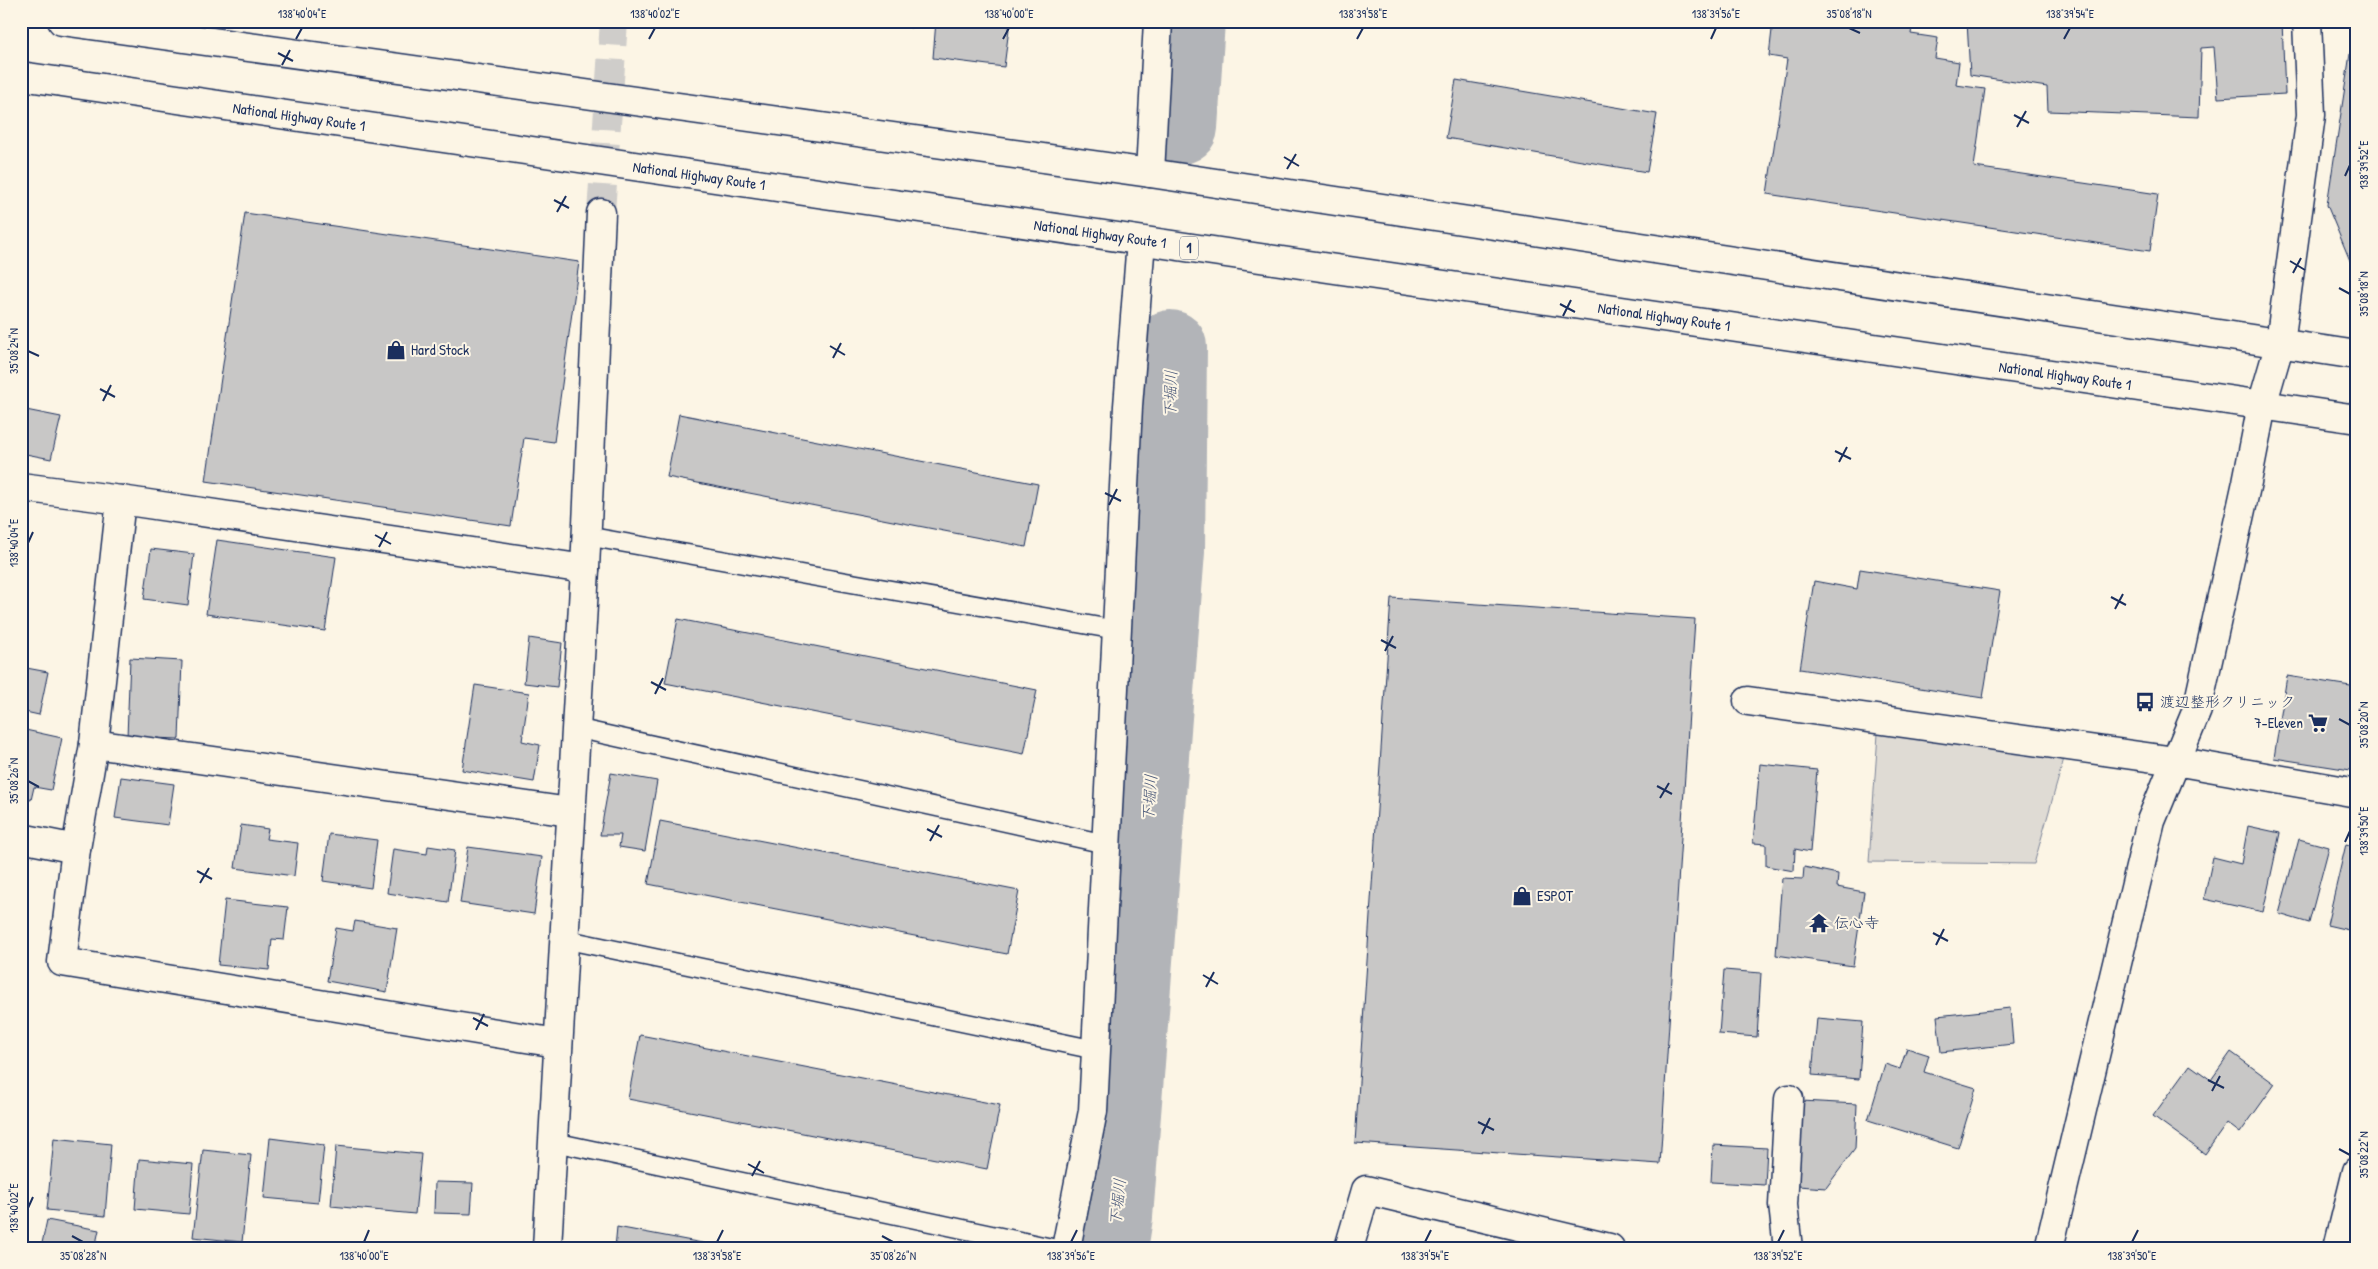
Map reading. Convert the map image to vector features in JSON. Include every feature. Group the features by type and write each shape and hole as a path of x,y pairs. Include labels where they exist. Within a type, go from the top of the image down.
{"main road":[{"path":"62,21 1150,173 2357,355"},
{"path":"1150,173 1158,21"},
{"path":"2049,1248 2151,821 2197,710 2262,406 2280,343 2311,115 2307,21"},
{"name":"National Highway Route 1","path":"21,76 2357,419"},
{"path":"547,1248 586,536 601,213"},
{"path":"1066,1248 1093,1111 1128,406 1141,240"},
{"path":"21,487 121,500 584,569"},
{"path":"121,500 94,744 76,848 62,962 557,1043"},
{"path":"1748,701 2176,761 2357,793"},
{"path":"94,744 570,812"},
{"path":"21,838 76,848"},
{"path":"1788,1248 1783,1205 1789,1099"},
{"path":"2338,1248 2357,1171"},
{"path":"1349,1248 1366,1190 1610,1248"}],"lane":[{"path":"586,536 1117,630"},
{"path":"575,728 1106,844"},
{"path":"563,939 1096,1050"},
{"path":"554,1142 1052,1248"}],"shaded area":[{"path":"1878,734 2065,755 2034,864 1869,862"}],"building":[{"path":"888,21 913,21 911,28"},
{"path":"936,21 1010,21 1004,67 933,58"},
{"path":"1773,21 1913,21 1911,34 1938,38 1935,58 1959,62 1956,85 1985,89 1974,167 2158,194 2150,251 1767,194 1787,59 1769,56"},
{"path":"1967,21 2282,21 2285,94 2218,98 2214,47 2201,48 2199,117 2048,111 2047,87 1970,75"},
{"path":"2355,21 2357,21 2357,264 2351,263 2327,205"},
{"path":"1456,80 1657,114 1647,172 1446,138"},
{"name":"Hard Stock","path":"245,213 579,262 554,442 524,438 511,526 206,481"},
{"path":"21,409 61,417 51,459 21,453"},
{"path":"679,414 1038,484 1026,547 667,477"},
{"path":"217,540 336,557 325,631 206,614"},
{"path":"151,549 194,554 188,605 144,599"},
{"path":"1860,569 2000,591 1983,698 1800,669 1814,581 1857,589"},
{"path":"1391,598 1695,619 1660,1164 1355,1143"},
{"path":"678,619 1037,690 1024,754 665,683"},
{"path":"529,638 562,643 557,687 524,683"},
{"path":"130,658 182,661 179,739 127,737"},
{"path":"21,667 48,672 39,715 21,711"},
{"name":"7-Eleven","path":"2287,676 2357,687 2357,771 2274,758"},
{"path":"475,685 529,693 522,741 540,745 534,782 462,770"},
{"path":"21,729 62,738 51,790 34,787 31,800 21,798"},
{"path":"1760,764 1817,770 1810,852 1795,849 1794,871 1766,866 1766,844 1753,843"},
{"path":"611,773 657,781 645,851 619,847 621,835 600,835"},
{"path":"121,777 174,784 168,825 115,818"},
{"path":"660,821 1019,891 1007,954 648,884"},
{"path":"241,825 268,829 266,839 298,843 294,876 235,868"},
{"path":"2248,826 2280,833 2263,912 2204,899 2213,857 2241,864"},
{"path":"329,834 377,840 371,888 323,881"},
{"path":"2299,839 2329,847 2309,923 2279,914"},
{"path":"2346,844 2357,847 2357,932 2327,925"},
{"path":"428,846 455,850 448,902 387,893 393,849 427,854"},
{"path":"468,847 542,857 534,914 460,903"},
{"name":"伝心寺","path":"1804,867 1838,874 1837,887 1864,892 1853,966 1776,955 1782,878 1803,879"},
{"path":"225,900 288,907 284,940 272,939 269,970 218,965"},
{"path":"355,921 397,928 387,992 327,981 336,928 353,931"},
{"path":"1724,970 1761,973 1757,1037 1719,1034"},
{"path":"2010,1008 2013,1044 1941,1052 1937,1016"},
{"path":"1817,1018 1863,1022 1859,1079 1812,1075"},
{"path":"640,1035 1000,1105 987,1169 628,1099"},
{"path":"1907,1048 1929,1055 1924,1072 1976,1088 1958,1148 1868,1120 1885,1064 1900,1069"},
{"path":"2231,1052 2275,1084 2240,1133 2227,1123 2205,1154 2153,1116 2190,1065 2211,1080"},
{"path":"1801,1101 1857,1104 1855,1149 1826,1188 1798,1186"},
{"path":"54,1138 111,1144 105,1216 47,1210"},
{"path":"270,1138 324,1145 318,1203 264,1198"},
{"path":"1713,1145 1767,1148 1765,1185 1711,1182"},
{"path":"336,1146 421,1154 415,1214 331,1206"},
{"path":"203,1150 251,1155 242,1242 193,1237"},
{"path":"139,1159 193,1164 189,1214 135,1209"},
{"path":"435,1182 473,1183 471,1214 434,1213"},
{"path":"47,1220 99,1230 95,1248 41,1248"},
{"path":"617,1227 729,1248 615,1248"}],"waterway":[{"name":"下堀川","path":"1181,127 1188,21"},
{"name":"下堀川","path":"1111,1248 1116,1216 1168,551 1170,347"}],"tunnel":[{"path":"601,213 614,21"}],"place":[{"name":"Hard Stock","path":"396,350"},
{"name":"渡辺整形クリニック","path":"2145,702"},
{"name":"7-Eleven","path":"2318,723"},
{"name":"ESPOT","path":"1522,896"},
{"name":"伝心寺","path":"1819,923"}]}
